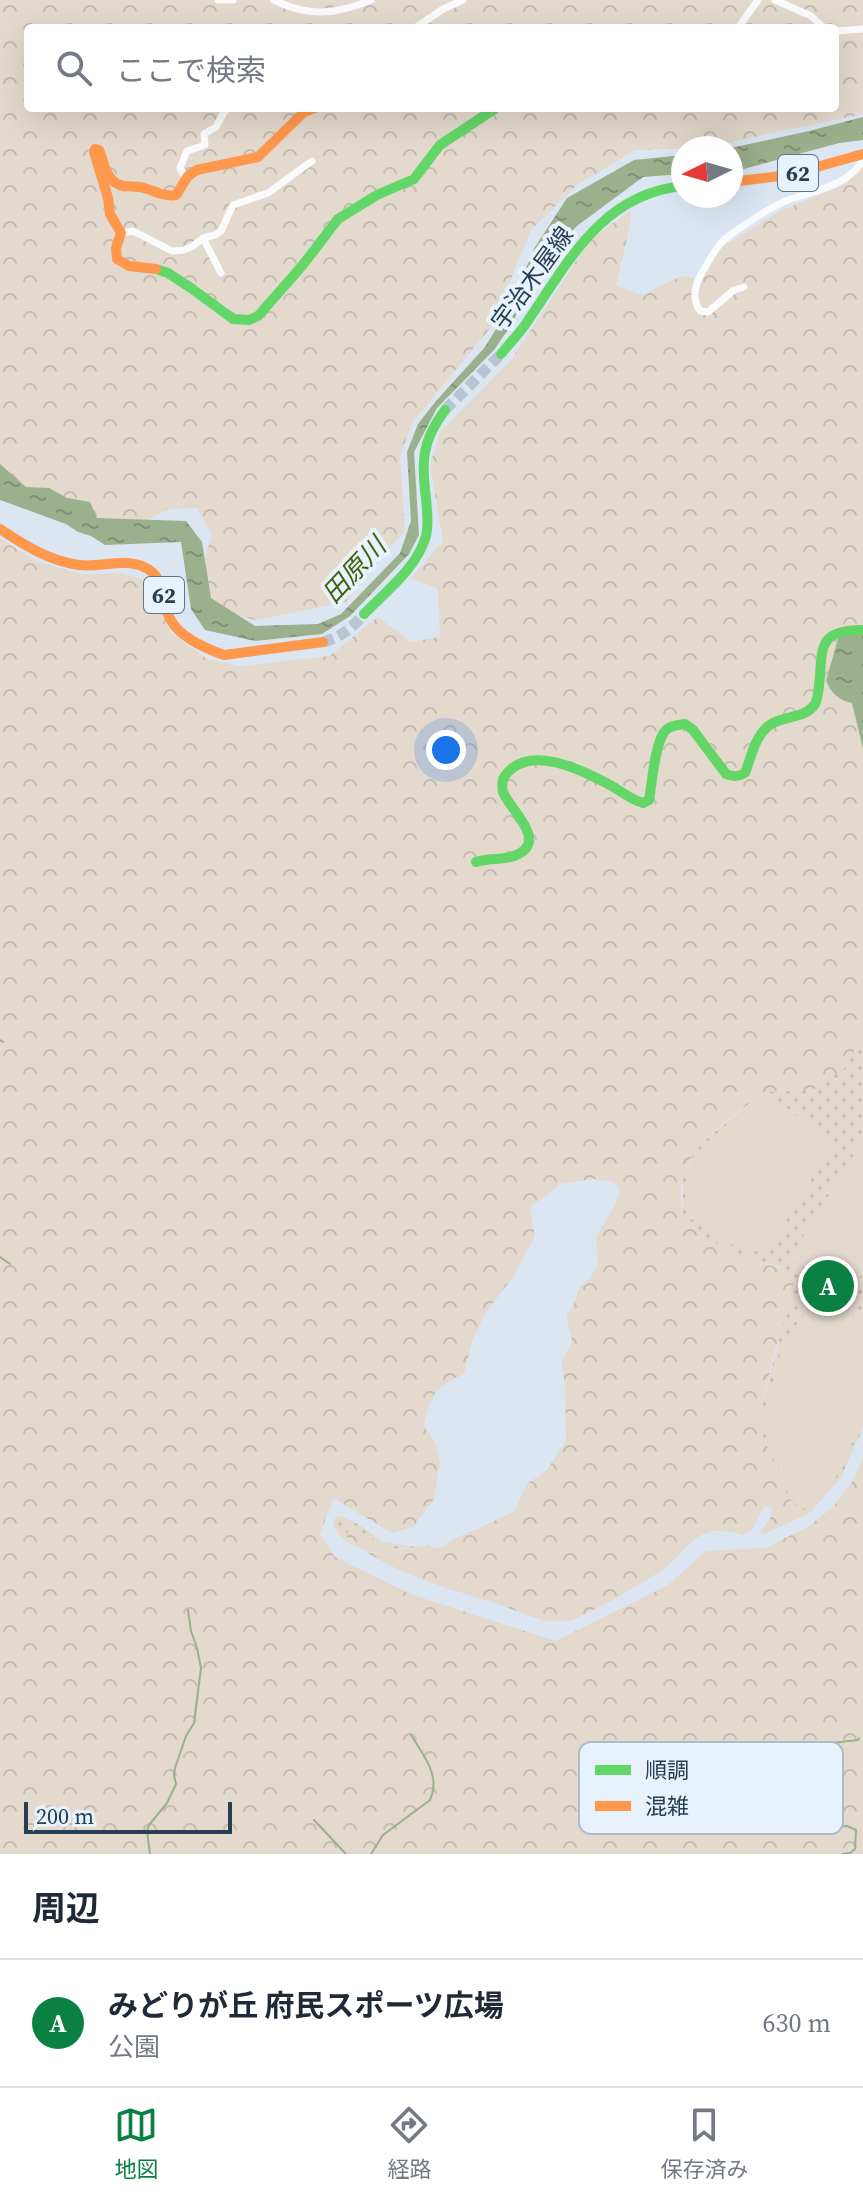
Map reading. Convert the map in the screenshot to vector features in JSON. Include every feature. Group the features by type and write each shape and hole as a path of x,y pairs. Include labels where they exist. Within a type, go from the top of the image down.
{"street":[{"path":"218,0 233,0"},
{"path":"274,0 292,9 311,12 334,11 371,0"},
{"path":"421,24 463,0"},
{"path":"741,24 758,0"},
{"path":"775,0 811,16 820,24"},
{"path":"839,31 863,29"},
{"path":"186,179 180,168 187,151 205,145 204,134 216,127 224,112"},
{"path":"304,112 258,157 221,163 190,174 176,195 168,197 144,187 116,184 109,177 102,154 95,149 110,214 121,233 116,249 121,263 164,271 228,317 244,321 252,319 302,266 338,219 377,195 414,179 440,145 490,112"},
{"path":"744,287 734,290 708,312 700,311 695,304 696,282 722,241 787,200 826,189 854,173 863,157"},
{"name":"62","path":"743,181 788,175 863,157"},
{"path":"121,233 133,231 172,251 184,250 221,231 233,205 268,193 312,161"},
{"name":"宇治木屋線","path":"501,354 523,328 574,249 594,227 620,208 651,193 671,189"},
{"path":"203,238 221,273"},
{"path":"364,614 417,557 425,540 428,526 422,469 424,450 433,425 445,410"},
{"name":"62","path":"0,529 48,557 77,565 143,566 156,574 162,585 172,623 210,651 224,655 323,642"},
{"path":"476,862 514,856 527,845 527,828 504,793 502,784 504,776 519,763 543,761 575,769 604,780 643,803 649,800 652,791 660,739 666,730 685,724 726,774 739,777 745,773 756,741 771,724 809,710 815,704 822,652 827,639 844,629 863,630"}],"green space":[{"path":"0,0 863,0 863,114 743,139 743,136 671,136 671,149 635,150 577,185 531,230 492,326 412,423 400,457 405,530 346,602 256,620 218,611 206,590 202,575 212,536 197,508 169,509 126,531 9,485 0,470"},
{"path":"863,164 863,1035 845,1068 813,1090 768,1092 726,1121 695,1152 681,1187 683,1221 724,1247 793,1274 793,1297 775,1350 759,1418 760,1428 787,1496 806,1515 762,1535 760,1532 771,1517 772,1510 765,1505 752,1530 743,1535 720,1531 701,1535 670,1564 636,1587 589,1613 559,1622 532,1617 419,1578 382,1561 347,1538 348,1531 353,1527 388,1548 415,1548 429,1544 433,1548 443,1547 514,1512 527,1484 547,1470 566,1440 565,1383 561,1364 572,1341 566,1316 579,1288 591,1277 598,1264 596,1237 620,1190 613,1182 594,1179 560,1184 530,1208 535,1237 511,1280 485,1313 472,1342 464,1374 440,1388 428,1407 424,1426 435,1442 440,1462 434,1499 413,1527 392,1533 333,1498 320,1535 335,1557 413,1595 556,1641 668,1585 706,1551 766,1548 809,1526 834,1506 855,1477 863,1458 863,1854 0,1854 0,538 35,561 81,574 121,573 152,582 171,633 207,659 240,666 329,656 378,617 411,642 440,637 438,589 411,578 443,541 430,465 440,432 511,360 589,241 631,210 616,286 643,295 681,276 699,279 722,247 780,211 846,184"},
{"path":"863,1035 863,1428 841,1477 806,1515 787,1496 760,1428 759,1418 781,1332 781,1267 750,1259 704,1238 683,1221 683,1175 698,1146 760,1095 845,1068"},
{"path":"762,1096 772,1104 779,1102 834,1143 766,1253 739,1249 686,1216 686,1183 694,1158 711,1138"},
{"path":"859,1146 863,1146 863,1275 850,1280 832,1276 790,1258"},
{"path":"823,1298 863,1321 863,1420 836,1477 810,1507 804,1509 789,1496 762,1422 782,1348 815,1300"},
{"path":"342,1516 383,1542 420,1547 388,1549 353,1527 347,1538 362,1550 337,1532 333,1522 336,1517"}],"water":[{"path":"863,117 863,140 839,143 743,169 743,145"},
{"path":"671,156 671,175 643,177 577,226 531,273 522,304 510,327 494,350 437,408 414,452 419,535 409,554 350,616 322,634 255,641 205,630 191,609 181,542 105,545 66,524 0,500 0,464 26,487 49,488 67,498 90,502 97,518 186,521 202,542 211,598 255,626 318,624 341,614 400,553 411,521 407,452 418,424 485,347 510,306 535,247 567,198 634,160"},
{"path":"863,634 863,749 852,703 836,696 826,681 839,635"}],"waterway":[{"path":"0,1257 10,1264"},
{"path":"150,1854 149,1825 167,1803 176,1784 175,1768 194,1723 201,1668 188,1610"},
{"path":"371,1854 383,1835 430,1800 434,1783 432,1774 411,1735"},
{"path":"840,1742 859,1738"},
{"path":"314,1820 346,1854"},
{"path":"842,1854 855,1849 856,1830 843,1826"}],"tunnel":[{"path":"445,410 501,354"},
{"path":"323,642 345,632 364,614"}],"traffic: fast":[{"path":"156,269 168,273 233,319 249,320 258,316 338,219 377,195 414,179 440,145 490,112"},
{"path":"501,354 589,236 629,203 671,188"},
{"path":"364,614 400,578 422,548 428,522 425,452 437,421 445,410"},
{"path":"476,862 514,856 524,850 529,842 525,825 502,787 503,779 513,768 525,762 539,760 570,766 643,803 649,800 662,735 670,727 685,724 726,774 736,776 745,773 766,728 805,713 815,704 822,652 829,638 848,631 863,630"}],"traffic: slow":[{"path":"156,269 129,266 117,259 116,248 121,233 110,214 95,149 99,150 110,177 118,184 176,195 188,176 197,170 258,157 304,112"},
{"path":"743,181 788,175 863,154"},
{"path":"0,529 37,552 68,563 87,566 130,563 146,568 158,579 168,615 176,628 195,642 224,655 323,642"}],"place":[{"name":"みどりが丘 府民スポーツ広場","path":"828,1286"}],"water label":[{"name":"田原川","path":"354,570"}]}
